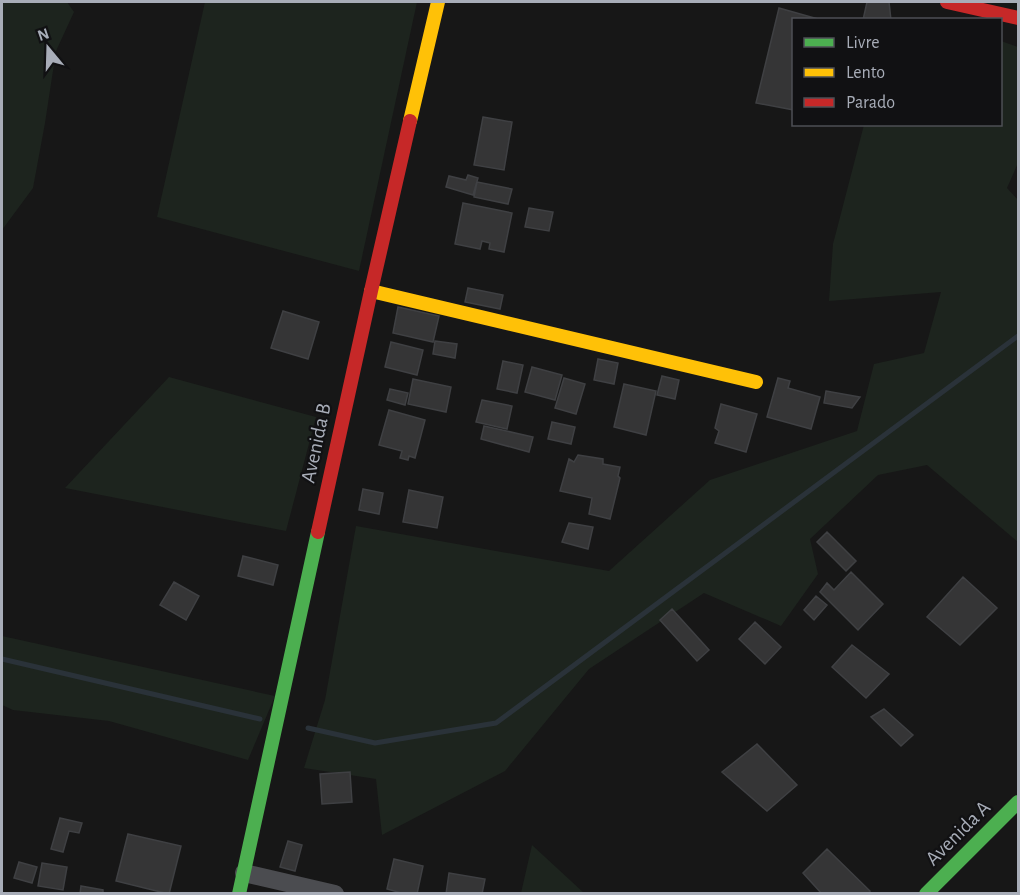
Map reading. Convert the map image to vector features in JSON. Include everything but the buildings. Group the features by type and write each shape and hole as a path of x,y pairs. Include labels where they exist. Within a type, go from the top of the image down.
{"street":[{"name":"Avenida B","path":"239,894 371,291 438,2"},
{"path":"947,2 1018,18"},
{"path":"371,291 756,382"},
{"name":"Avenida A","path":"927,894 1018,802"},
{"path":"244,873 335,894"}],"shaded area":[{"path":"2,2 67,2 74,12 56,51 33,188 2,230"},
{"path":"205,2 417,2 359,271 157,217"},
{"path":"1002,41 1018,47 1018,163 1007,188 1018,200 1018,542 927,465 878,475 810,539 818,574 781,626 704,593 589,669 505,771 382,835 376,779 304,768 325,700 356,526 609,571 710,480 857,431 874,364 924,353 941,292 829,301 833,244 864,126 1002,126"},
{"path":"169,377 316,417 286,531 65,488"},
{"path":"2,636 275,696 248,760 109,721 13,710 2,705"},
{"path":"532,845 584,893 521,893"}],"waterway":[{"path":"308,728 375,743 496,723 1018,336"},
{"path":"2,659 260,719"}],"traffic: fast":[{"path":"239,894 318,532"},
{"path":"926,894 1018,802"}],"traffic: slow":[{"path":"410,121 438,2"},
{"path":"371,291 756,382"}],"traffic: jam":[{"path":"947,2 1018,18"},
{"path":"318,532 410,121"}]}
